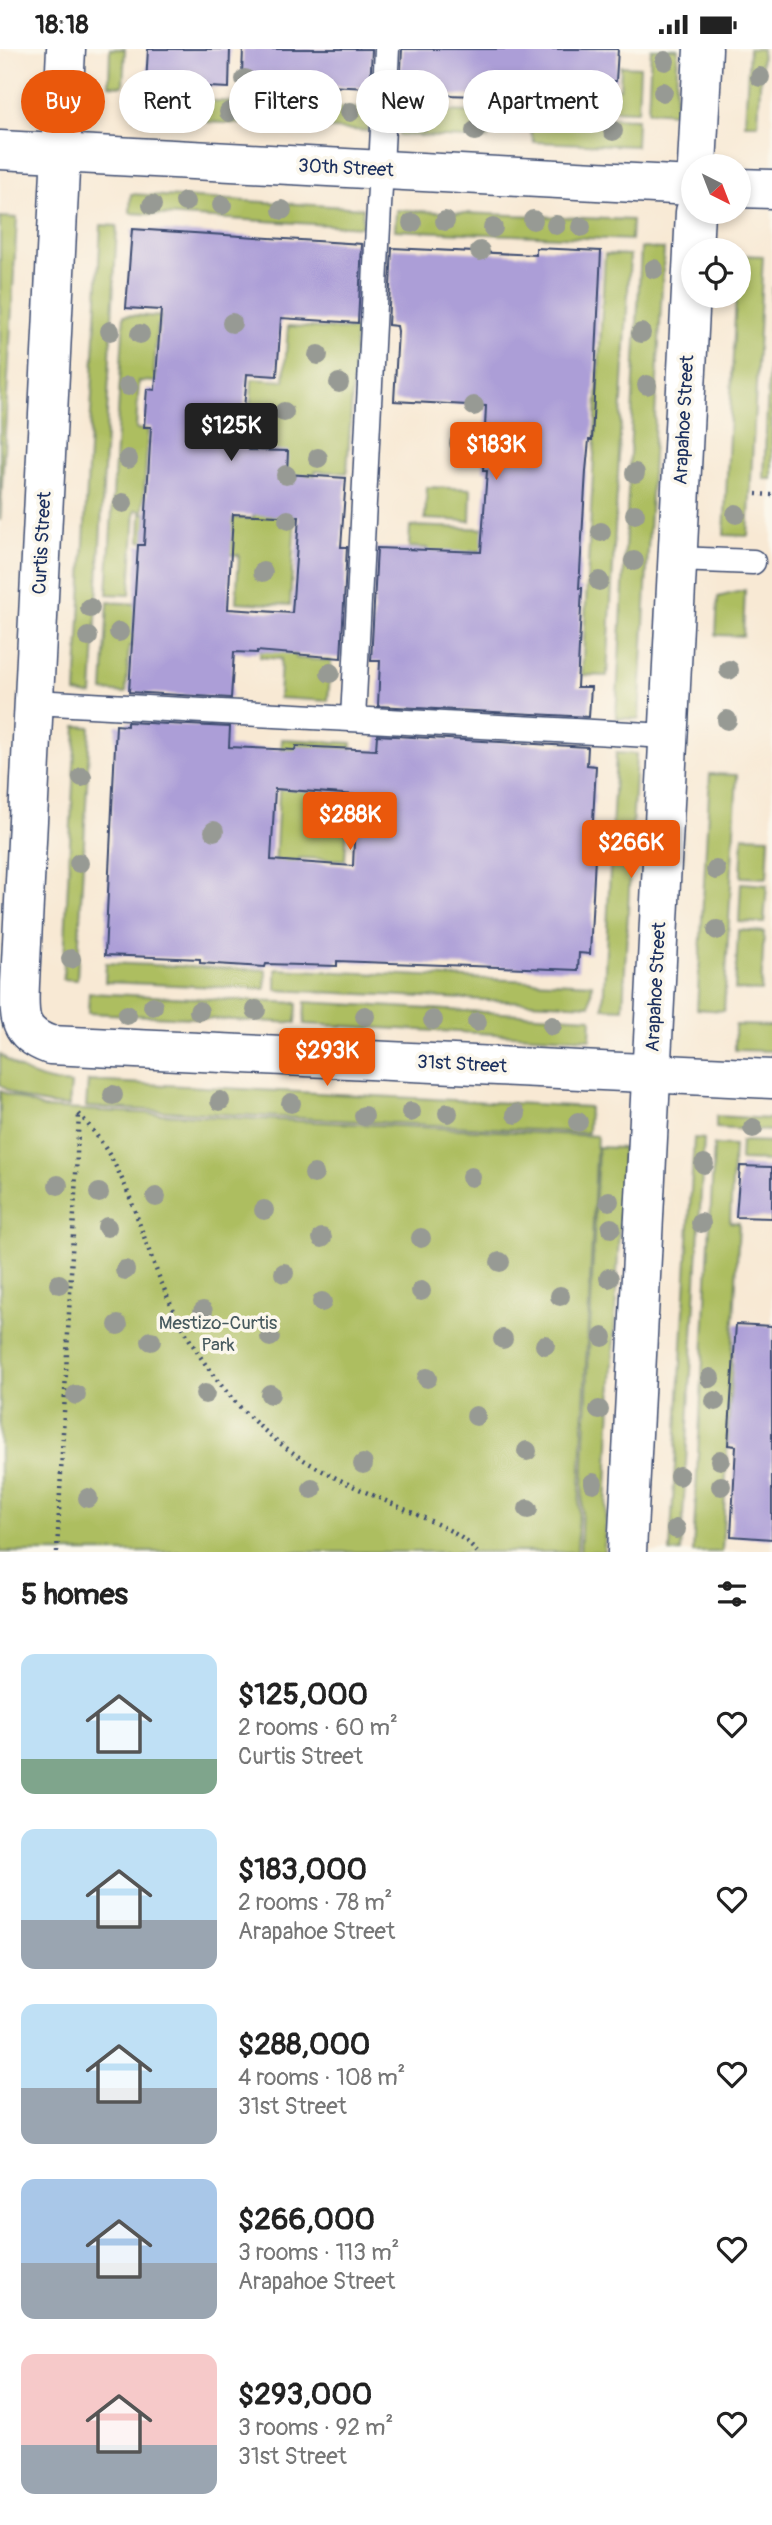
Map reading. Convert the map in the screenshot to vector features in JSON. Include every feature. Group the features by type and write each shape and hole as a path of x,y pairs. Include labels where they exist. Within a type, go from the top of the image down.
{"street":[{"name":"Curtis Street","path":"29,1034 19,1011 66,49"},
{"path":"698,154 703,49"},
{"name":"30th Street","path":"0,150 681,184"},
{"path":"751,188 772,189"},
{"name":"Arapahoe Street","path":"627,1552 694,224"},
{"name":"31st Street","path":"29,1034 50,1045 772,1079"}],"lane":[{"path":"353,719 387,49"},
{"path":"677,559 753,562"},
{"path":"34,702 668,736"}],"path":[{"path":"757,494 772,495"},
{"path":"57,1552 79,1114 114,1160 135,1208 162,1284 188,1340 224,1392 288,1449 320,1470 451,1531 477,1552"}],"green space":[{"path":"110,49 125,49 124,70 119,70 119,86 109,85"},
{"path":"651,49 678,49 675,113 648,111"},
{"path":"749,49 762,49 758,124 745,124"},
{"path":"621,66 640,67 638,111 623,111 623,70"},
{"path":"215,101 229,102 229,123 215,122"},
{"path":"342,108 356,108 356,130 342,130"},
{"path":"449,111 463,112 463,133 488,133 488,139 399,135 449,133"},
{"path":"623,118 637,119 636,146 534,142 531,133 623,133"},
{"path":"131,194 363,208 362,227 130,213"},
{"path":"396,210 632,220 631,240 395,230"},
{"path":"0,217 17,218 0,521"},
{"path":"101,225 117,226 92,695 76,693"},
{"path":"641,248 664,249 639,719 616,718"},
{"path":"605,254 630,255 607,676 582,675"},
{"path":"751,256 763,256 748,536 724,535 735,308 751,308"},
{"path":"772,287 772,479 764,479"},
{"path":"124,315 171,317 170,325 157,325 154,373 240,379 240,386 139,381 136,429 148,430 143,511 135,510 130,595 107,594"},
{"path":"288,326 356,330 347,473 315,471 313,512 255,509 260,434 249,432 252,379 284,381"},
{"path":"427,487 471,489 470,521 425,519"},
{"path":"141,513 253,519 254,513 295,516 290,605 236,602 239,555 217,554 217,545 140,541"},
{"path":"410,526 490,529 489,551 471,551 470,570 426,569 427,548 409,547"},
{"path":"745,590 743,636 716,635 718,597"},
{"path":"108,602 138,604 135,646 129,646 126,693 103,691"},
{"path":"263,613 299,616 296,658 331,661 328,701 279,698 281,659 260,657"},
{"path":"76,726 90,727 77,980 63,979"},
{"path":"282,739 352,743 345,860 299,858 297,882 273,902"},
{"path":"616,753 636,754 623,1009 603,1008"},
{"path":"710,774 737,775 724,1011 697,1009"},
{"path":"743,836 769,837 767,878 741,877"},
{"path":"741,883 767,885 764,923 739,922"},
{"path":"738,930 764,932 761,991 735,990"},
{"path":"106,963 266,970 265,989 105,982"},
{"path":"276,969 592,984 590,1005 276,990"},
{"path":"89,993 297,1003 296,1023 88,1013"},
{"path":"305,1002 591,1018 590,1039 304,1024"},
{"path":"735,1025 772,1026 772,1051 735,1050"},
{"path":"0,1054 33,1075 71,1084 69,1106 33,1101 15,1095 0,1085"},
{"path":"88,1081 589,1107 588,1133 86,1107"},
{"name":"Mestizo-Curtis Park","path":"0,1091 43,1108 597,1136 577,1552 0,1552"},
{"path":"716,1116 772,1119 772,1131 716,1128"},
{"path":"694,1138 704,1139 681,1552 670,1552"},
{"path":"741,1141 772,1142 772,1161 740,1160"},
{"path":"714,1145 734,1146 730,1222 739,1223 722,1552 693,1552"},
{"path":"598,1147 623,1148 604,1552 580,1552"}],"building":[{"path":"148,49 230,49 229,88 215,87 215,70 147,70"},
{"path":"243,49 372,49 371,70 356,70 356,87 342,87 342,70 242,70"},
{"path":"402,49 618,49 617,70 463,70 463,96 449,95 449,70 401,70"},
{"path":"132,229 362,244 358,323 281,318 277,376 247,374 241,443 250,444 249,450 288,451 287,474 346,478 341,547 347,547 341,658 257,651 234,652 231,698 129,692 138,545 144,545 151,427 144,427 147,389 155,390 161,310 126,308","holes":["233,514 299,517 292,613 228,609"]},
{"path":"392,248 536,255 536,248 601,251 592,440 589,440 586,471 579,588 582,588 577,687 591,687 589,717 378,706 380,661 371,661 377,548 481,552 487,471 483,471 486,406 394,401 398,331 397,326 388,325"},
{"path":"127,722 230,727 229,747 295,750 296,746 376,750 377,735 588,747 587,765 596,766 590,954 579,953 578,970 337,961 337,966 266,964 265,967 200,963 200,959 105,955 116,725 127,726","holes":["275,789 356,795 353,866 271,860"]},
{"path":"740,1166 772,1167 772,1218 736,1217"},
{"path":"736,1324 772,1326 772,1539 731,1536 736,1446 728,1445"}]}
